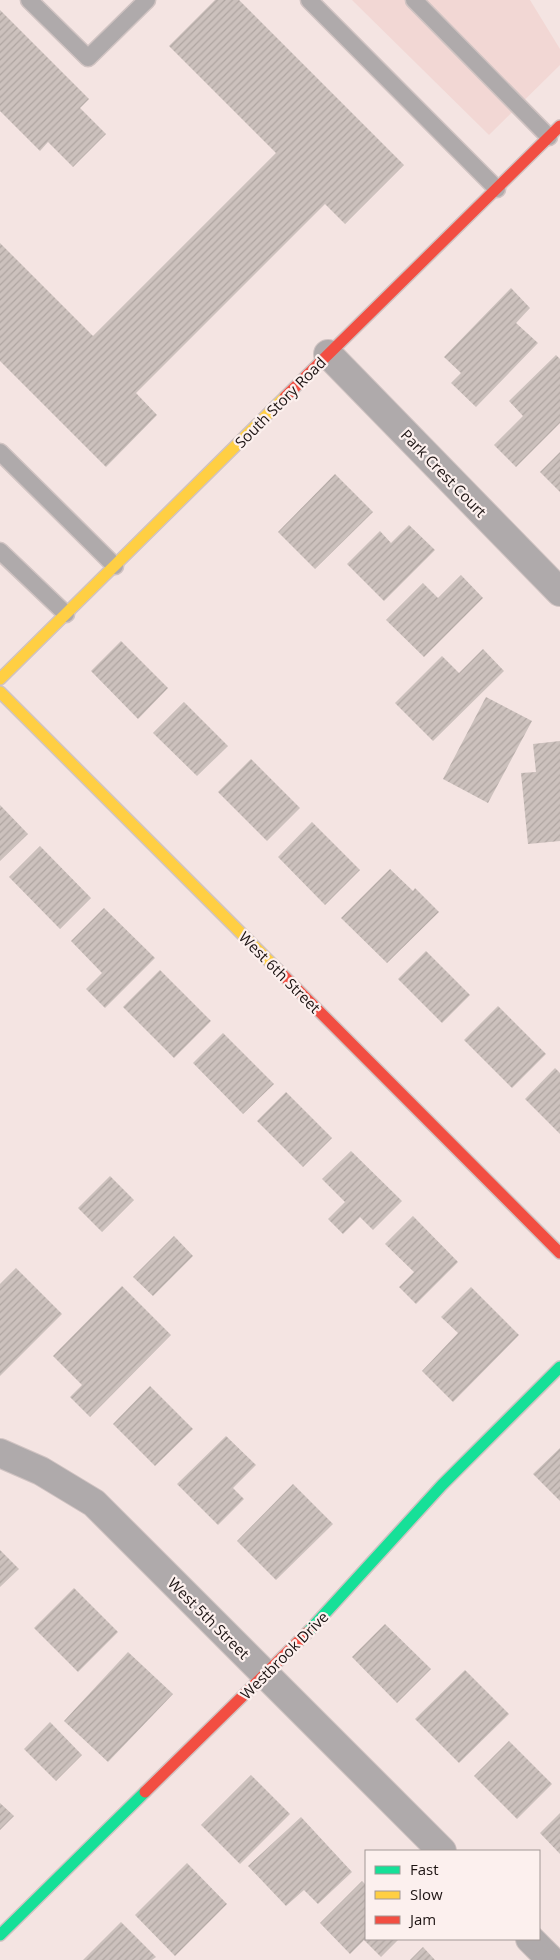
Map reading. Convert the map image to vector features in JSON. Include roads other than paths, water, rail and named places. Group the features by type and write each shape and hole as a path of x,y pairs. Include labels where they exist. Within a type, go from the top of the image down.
{"street":[{"name":"South Story Road","path":"0,679 554,132"},
{"name":"Park Crest Court","path":"328,354 560,592"},
{"name":"West 6th Street","path":"0,692 560,1253"},
{"name":"Westbrook Drive","path":"0,1935 266,1674 368,1568 442,1485 560,1367"},
{"name":"West 5th Street","path":"0,1453 41,1471 94,1503 441,1850"},
{"path":"531,1940 551,1960"}],"lane":[{"path":"29,0 88,58 147,0"},
{"path":"309,0 497,189"},
{"path":"414,0 554,132"},
{"path":"0,452 114,566"},
{"path":"0,551 66,614"}]}
